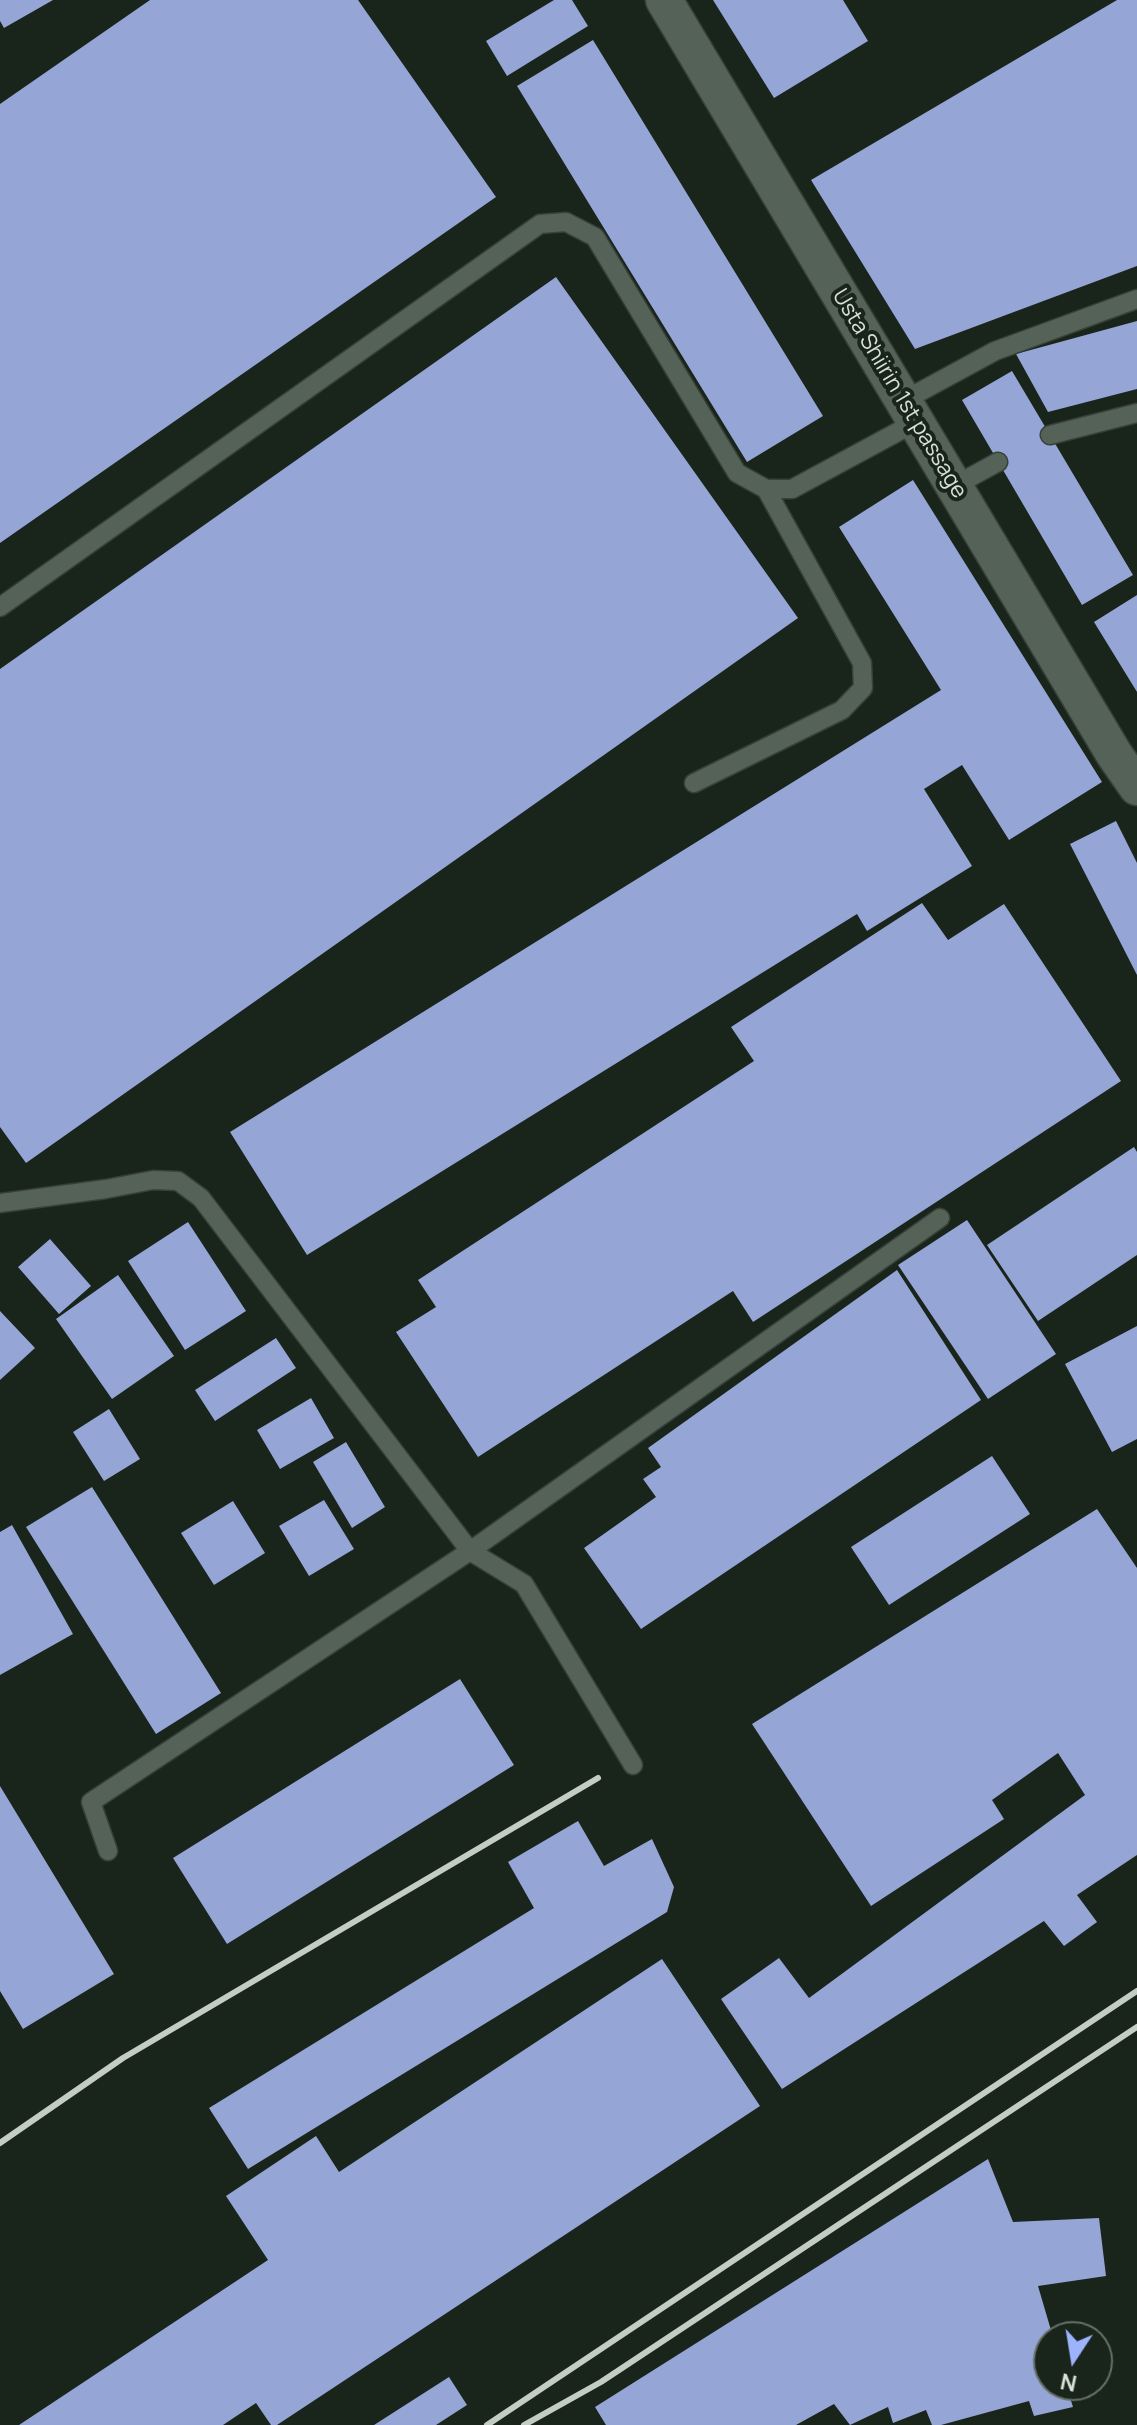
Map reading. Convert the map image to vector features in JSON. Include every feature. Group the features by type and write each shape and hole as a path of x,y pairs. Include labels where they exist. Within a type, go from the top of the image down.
{"street":[{"name":"Usta Shiirin 1st passage","path":"664,0 1114,754 1137,787"}],"lane":[{"path":"0,607 540,224 566,222 595,237 737,473 766,489 792,489 995,351 1137,299"},
{"path":"1050,435 1137,413"},
{"path":"954,486 998,462"},
{"path":"694,783 842,710 863,688 862,663 766,489"},
{"path":"0,1203 153,1180 178,1181 201,1198 470,1551 524,1584 633,1765"},
{"path":"108,1851 91,1802 470,1551 940,1218"}],"building":[{"path":"0,0 53,0 4,28 0,21"},
{"path":"150,0 358,0 496,197 0,543 0,104"},
{"path":"554,0 572,0 588,26 507,76 486,41"},
{"path":"713,0 843,0 868,41 774,98"},
{"path":"1117,0 1137,0 1137,266 915,349 811,180"},
{"path":"593,40 823,416 747,462 517,86"},
{"path":"556,277 798,618 26,1163 0,1127 0,669"},
{"path":"1137,321 1137,389 1048,412 1016,354"},
{"path":"1012,371 1133,575 1082,605 962,400"},
{"path":"913,480 1102,782 1009,840 962,765 924,789 972,866 867,931 857,914 307,1255 230,1132 941,690 839,527"},
{"path":"1137,595 1137,692 1094,622"},
{"path":"1116,821 1137,863 1137,975 1070,844"},
{"path":"922,903 948,940 1004,904 1121,1081 753,1322 733,1291 478,1457 396,1332 436,1307 418,1280 754,1061 731,1027"},
{"path":"1134,1147 1137,1152 1137,1255 1038,1321 987,1245"},
{"path":"967,1220 1056,1354 988,1399 898,1265"},
{"path":"188,1222 246,1311 185,1350 128,1261"},
{"path":"50,1239 91,1286 59,1314 18,1267"},
{"path":"897,1270 981,1400 641,1629 584,1548 656,1497 643,1479 661,1467 648,1448"},
{"path":"118,1275 174,1356 112,1399 56,1319"},
{"path":"0,1311 35,1348 0,1380"},
{"path":"1137,1326 1137,1439 1112,1452 1065,1364"},
{"path":"276,1338 296,1368 215,1421 195,1390"},
{"path":"311,1398 334,1438 280,1469 257,1430"},
{"path":"109,1409 140,1459 104,1481 73,1432"},
{"path":"346,1442 385,1507 352,1528 313,1462"},
{"path":"992,1456 1030,1514 889,1605 851,1547"},
{"path":"92,1487 221,1693 156,1734 26,1527"},
{"path":"324,1500 354,1549 309,1576 279,1526"},
{"path":"233,1501 265,1553 214,1585 181,1533"},
{"path":"1097,1509 1137,1568 1137,1855 1077,1895 1097,1922 1064,1946 1044,1921 782,2089 721,1999 779,1958 809,1998 1085,1795 1058,1753 992,1800 1004,1819 871,1906 752,1724"},
{"path":"12,1525 73,1634 0,1675 0,1532"},
{"path":"460,1679 514,1765 227,1944 173,1858"},
{"path":"0,1786 114,1974 23,2029 0,1991"},
{"path":"578,1821 604,1866 652,1839 674,1887 667,1912 248,2169 209,2108 534,1908 508,1862"},
{"path":"662,1959 760,2106 277,2425 271,2425 256,2403 223,2425 19,2425 268,2260 226,2196 316,2136 339,2172"},
{"path":"988,2159 1013,2222 1099,2218 1106,2276 1038,2286 1048,2321 1033,2321 1033,2401 1071,2401 1073,2407 1034,2416 1029,2401 941,2425 932,2425 926,2410 893,2423 888,2407 850,2425 834,2404 796,2425 606,2425 595,2407"},
{"path":"449,2377 467,2405 436,2425 374,2425"}],"railway":[{"path":"0,2143 123,2058 598,1778"},
{"path":"487,2425 1137,1991"},
{"path":"524,2425 601,2382 1137,2027"}]}
